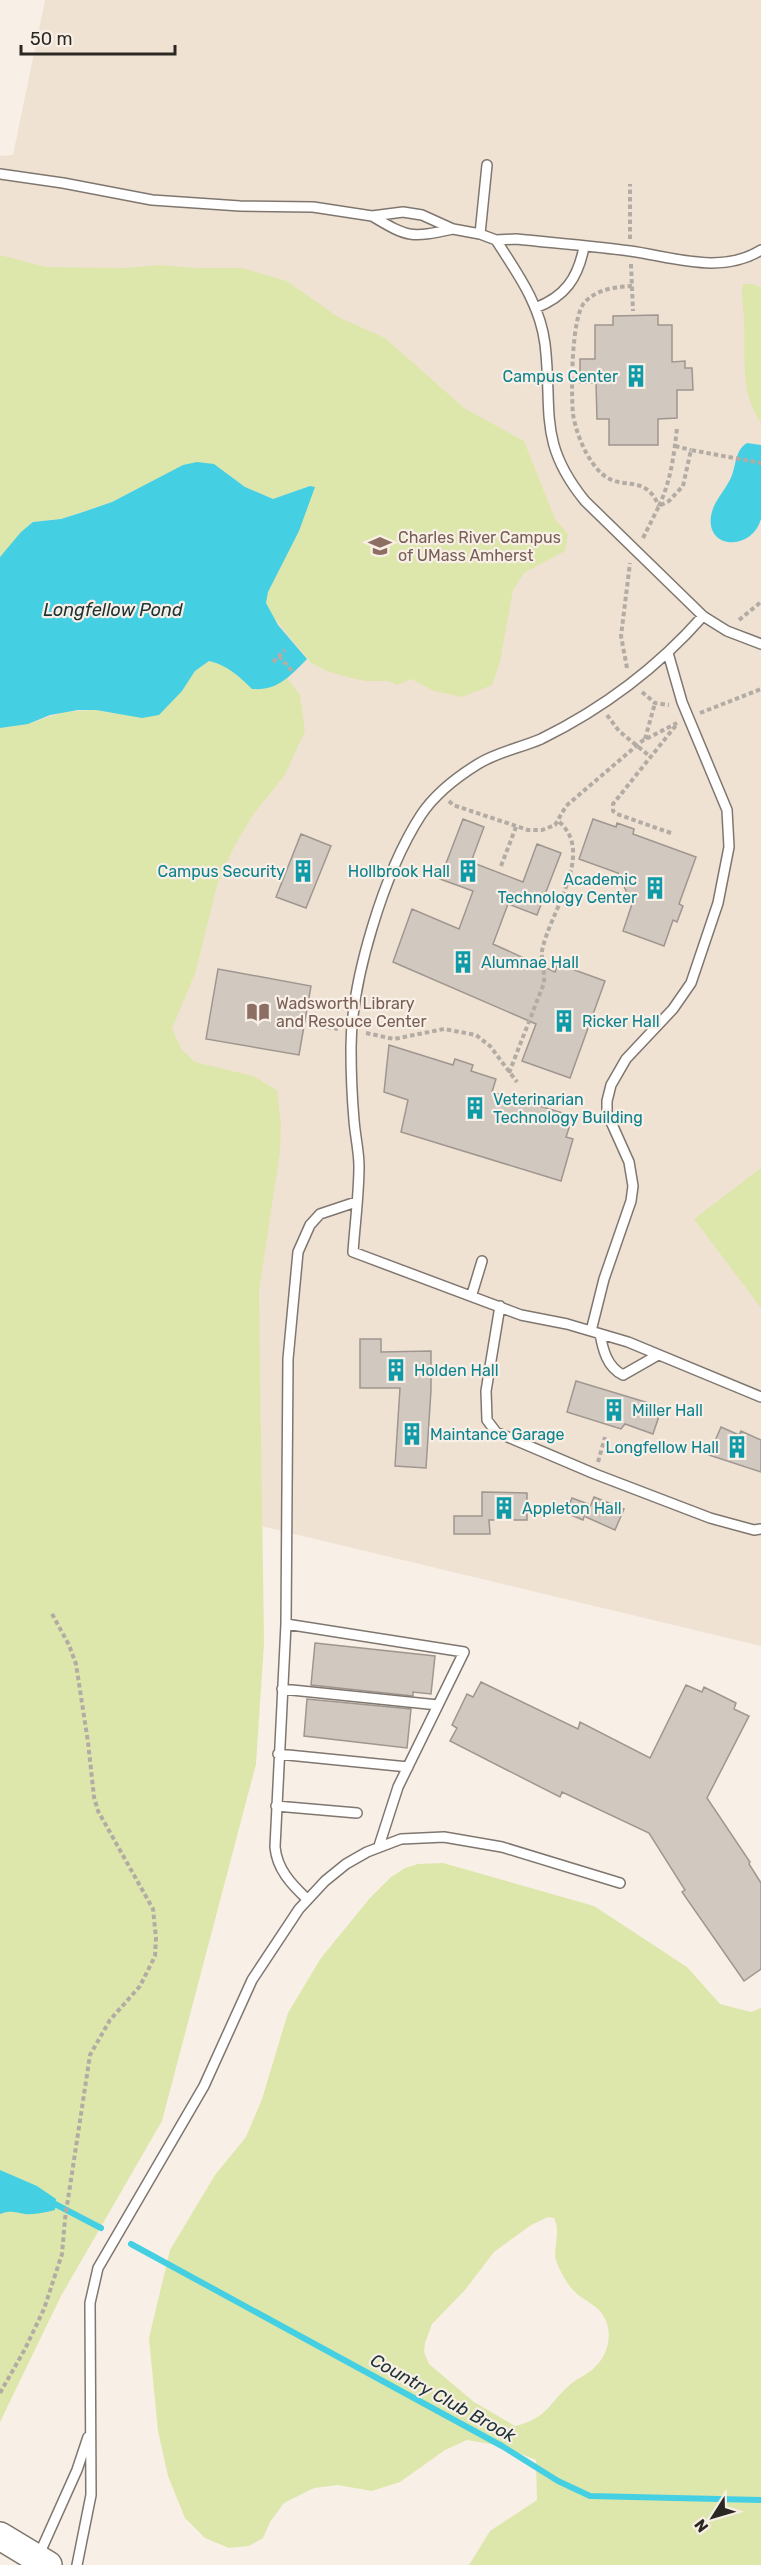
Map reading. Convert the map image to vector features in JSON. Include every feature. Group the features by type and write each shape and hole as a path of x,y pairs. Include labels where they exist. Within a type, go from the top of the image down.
{"main road":[{"path":"0,2536 43,2562"}],"lane":[{"path":"480,234 487,165"},
{"path":"0,174 152,200 240,206 313,207 372,216 403,212 422,215 453,229 480,234 496,240 516,239 630,251 695,263 734,261 761,250"},
{"path":"372,216 402,234 421,236 453,229"},
{"path":"496,240 521,277 535,308 545,343 549,427 562,468 585,501 703,616 727,631 761,644"},
{"path":"535,308 548,303 566,290 579,269 584,247"},
{"path":"703,616 668,653 601,705 539,740 480,763 440,793 422,814 398,859 388,884 365,957 352,1032 354,1120 359,1165 353,1252 472,1294 521,1315 596,1333 658,1355 761,1397"},
{"path":"658,1355 623,1374 616,1371 609,1362 596,1333 604,1279 631,1201 633,1186 629,1162 607,1113 607,1101 611,1085 626,1059 673,1009 691,983 718,903 729,847 727,810 688,718 668,653"},
{"path":"307,1899 293,1886 278,1863 274,1837 286,1624 288,1359 298,1252 310,1225 320,1215 356,1202"},
{"path":"472,1294 482,1261"},
{"path":"500,1306 486,1391 487,1420 500,1435 710,1518 754,1530 761,1529"},
{"path":"286,1624 464,1652 398,1787 380,1846"},
{"path":"282,1689 438,1705"},
{"path":"278,1754 408,1767"},
{"path":"276,1806 357,1813"},
{"path":"77,2565 91,2495 90,2303 98,2268 204,2086 252,1980 281,1933 307,1899 346,1864 380,1846 401,1839 444,1837 502,1846 620,1883"},
{"path":"43,2562 77,2470 90,2423"}],"path":[{"path":"632,286 615,287 599,293 584,303 579,310 576,321 574,357 573,406 576,427 587,454 600,472 612,481 647,488 654,495 659,506 670,478 677,428"},
{"path":"675,446 761,463"},
{"path":"727,631 761,602"},
{"path":"273,662 285,650"},
{"path":"279,656 293,672"},
{"path":"688,718 761,689"},
{"path":"645,739 655,703"},
{"path":"601,705 613,725 652,758"},
{"path":"440,793 453,805 516,827 534,831 542,830 558,821 566,806 645,739 680,722 613,804 613,811 628,819 671,833"},
{"path":"509,1074 544,983 545,968 542,950 572,867 574,845 572,836 558,821"},
{"path":"501,866 516,827"},
{"path":"312,1024 394,1039 444,1029 459,1030 476,1035 490,1046 517,1082"},
{"path":"595,1474 605,1437"},
{"path":"0,2393 44,2309 62,2254 65,2219 90,2055 110,2020 140,1986 149,1971 156,1938 153,1909 139,1881 118,1850 94,1797 76,1664 69,1645 51,1612"}],"shaded area":[{"name":"Charles River Campus of UMass Amherst","path":"45,0 761,0 761,1646 261,1526 0,936 0,156 13,155"}],"green space":[{"path":"0,255 46,267 125,268 158,265 242,268 287,281 338,317 385,338 464,408 524,441 555,519 568,534 565,551 524,573 513,590 500,662 492,685 462,697 434,691 411,679 397,685 388,681 365,681 327,671 311,663 270,613 266,603 268,592 315,487 310,486 273,499 245,487 214,464 183,465 112,502 61,519 33,522 0,557"},
{"path":"743,284 761,287 761,423 749,399 746,386"},
{"path":"209,661 228,668 253,689 278,684 287,678 300,695 305,731 285,775 252,816 233,849 217,885 196,971 172,1029 182,1050 195,1062 253,1076 277,1090 281,1125 280,1152 259,1291 264,1643 256,1764 162,2121 61,2296 0,2422 0,728 28,724 64,712 96,710 117,714 182,691 195,671"},
{"path":"761,1168 761,1308 694,1219"},
{"path":"443,1863 594,1906 687,1967 720,2004 751,2012 761,2008 761,2565 469,2565 490,2531 537,2500 536,2460 502,2446 467,2440 445,2450 400,2482 372,2491 338,2485 314,2488 284,2503 270,2522 263,2538 249,2546 229,2548 205,2538 185,2518 168,2476 158,2431 149,2338 170,2250 215,2175 246,2137 262,2099 288,2013 321,1958 370,1898 391,1877 405,1868 418,1864","holes":["548,2217 554,2218 557,2230 555,2258 558,2266 573,2290 604,2316 609,2339 600,2361 590,2372 572,2383 542,2414 515,2426 474,2402 429,2364 424,2352 425,2343 432,2324 465,2290 494,2252 531,2225"]}],"water":[{"path":"747,443 761,445 761,519 749,537 731,542 715,535 711,527 711,516 714,505 732,475 738,453"},
{"name":"Longfellow Pond","path":"197,462 214,464 245,487 273,499 310,486 315,487 299,531 268,592 266,603 278,625 307,659 283,681 261,689 252,689 232,672 209,661 195,671 182,691 159,715 142,718 96,710 78,710 50,715 28,724 0,728 0,557 21,532 33,522 61,519 112,502 183,465"},
{"path":"0,2170 37,2186 56,2199 55,2210 33,2214 10,2212 0,2214"}],"building":[{"name":"Campus Center","path":"658,315 658,325 672,325 672,362 685,361 685,368 692,368 693,390 677,390 677,418 658,419 658,445 609,445 609,419 597,419 596,383 580,383 580,359 595,359 595,325 613,325 613,316"},
{"path":"463,819 484,827 471,862 523,882 537,844 561,853 537,915 508,904 493,944 555,972 558,964 605,981 570,1078 522,1061 536,1024 393,962 412,909 459,929 473,891 440,879"},
{"name":"Academic Technology Center","path":"593,819 616,827 617,823 634,829 633,834 696,857 679,904 683,906 677,922 673,920 664,946 623,931 632,904 618,873 579,859"},
{"name":"Campus Security","path":"301,834 331,846 306,908 276,897"},
{"name":"Wadsworth Library and Resouce Center","path":"218,969 311,986 299,1055 206,1039"},
{"name":"Veterinarian Technology Building","path":"389,1045 453,1065 455,1059 473,1065 471,1071 496,1079 492,1092 573,1116 566,1137 573,1139 561,1181 401,1132 408,1100 384,1092"},
{"path":"360,1339 381,1339 381,1352 431,1351 426,1468 395,1466 400,1388 360,1388"},
{"name":"Miller Hall","path":"576,1381 662,1407 653,1434 625,1424 621,1429 567,1412"},
{"name":"Longfellow Hall","path":"721,1427 739,1435 741,1431 761,1440 761,1472 709,1455"},
{"name":"Appleton Hall","path":"482,1492 527,1493 527,1520 489,1520 490,1534 454,1534 454,1516 482,1516"},
{"path":"594,1497 624,1509 615,1530 586,1517"},
{"path":"572,1498 588,1504 583,1520 566,1513"},
{"path":"315,1643 435,1656 431,1694 413,1692 413,1696 311,1685"},
{"path":"481,1682 578,1729 580,1722 650,1758 686,1685 702,1692 704,1687 736,1703 734,1709 749,1716 707,1798 750,1862 749,1864 761,1883 761,1969 744,1981 682,1892 685,1890 649,1833 562,1792 560,1797 450,1741 457,1728 452,1725 467,1694 473,1697"},
{"path":"307,1699 411,1709 407,1748 304,1736"}],"waterway":[{"name":"Country Club Brook","path":"55,2204 101,2228"},
{"name":"Country Club Brook","path":"131,2244 502,2446 558,2481 590,2496 761,2500"}],"place":[{"name":"Campus Center","path":"636,376"},
{"name":"Charles River Campus of UMass Amherst","path":"380,546"},
{"name":"Campus Security","path":"303,871"},
{"name":"Hollbrook Hall","path":"468,871"},
{"name":"Academic Technology Center","path":"655,888"},
{"name":"Alumnae Hall","path":"463,962"},
{"name":"Wadsworth Library and Resouce Center","path":"258,1012"},
{"name":"Ricker Hall","path":"564,1021"},
{"name":"Veterinarian Technology Building","path":"475,1108"},
{"name":"Holden Hall","path":"396,1370"},
{"name":"Miller Hall","path":"614,1410"},
{"name":"Maintance Garage","path":"412,1434"},
{"name":"Longfellow Hall","path":"737,1447"},
{"name":"Appleton Hall","path":"504,1508"}]}
